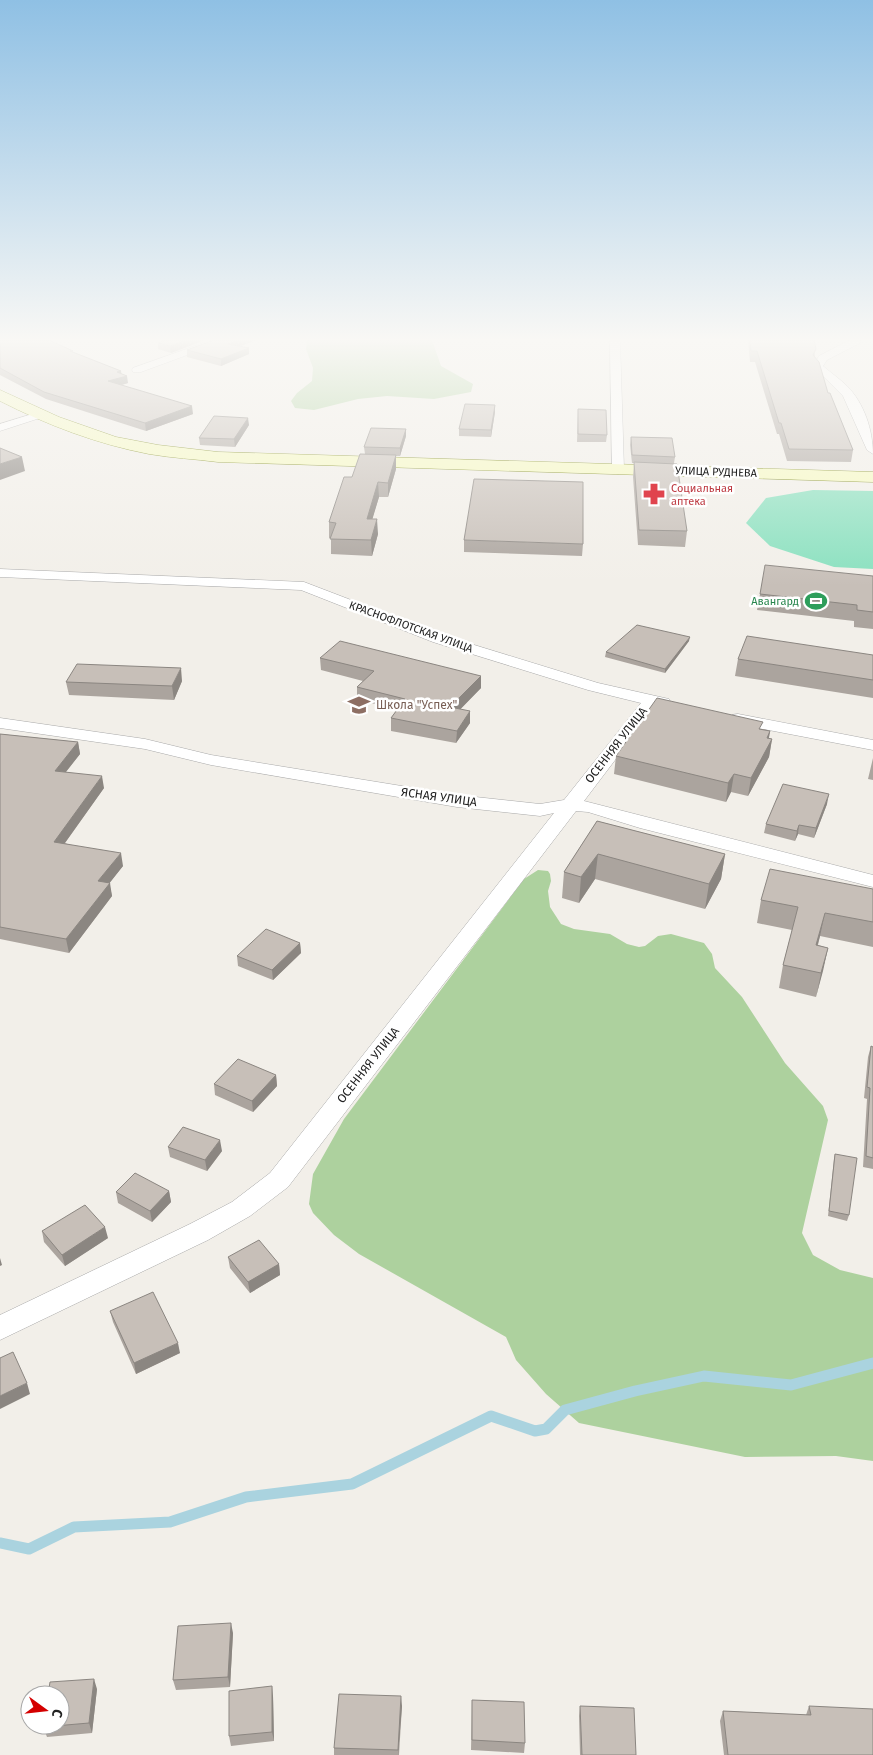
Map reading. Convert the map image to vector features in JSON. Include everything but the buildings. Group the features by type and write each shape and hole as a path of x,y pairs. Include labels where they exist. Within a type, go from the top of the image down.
{"main road":[{"name":"УЛИЦА РУДНЕВА","path":"60,422 149,449 218,457 873,477"}],"street":[{"path":"0,428 18,422"},
{"path":"617,422 618,470"},
{"path":"861,422 873,450"},
{"name":"КРАСНОФЛОТСКАЯ УЛИЦА","path":"0,573 304,586 438,639 594,687 682,707"},
{"name":"ОСЕННЯЯ УЛИЦА","path":"0,1328 199,1232 241,1209 279,1180 652,700"},
{"path":"720,715 873,745"},
{"name":"ЯСНАЯ УЛИЦА","path":"0,723 145,744 211,760 457,801 540,810 569,805 590,807 610,811 648,824 873,881"}],"green space":[{"path":"813,490 873,491 873,569 834,567 770,546 746,523 766,498"},
{"path":"538,870 548,871 550,874 551,881 548,891 550,907 561,924 574,929 610,934 627,944 639,947 645,946 658,936 671,934 704,943 712,954 715,968 742,997 785,1063 823,1106 828,1120 802,1233 813,1255 840,1270 873,1278 873,1461 836,1456 745,1457 579,1423 546,1394 516,1360 506,1337 359,1254 334,1235 313,1213 309,1204 313,1174 344,1119 524,879"}],"waterway":[{"path":"0,1543 29,1549 74,1527 170,1522 246,1497 352,1484 491,1416 535,1431 546,1429 565,1410 635,1391 704,1376 791,1385 873,1363"}],"place":[{"name":"Социальная аптека","path":"654,494"},
{"name":"Авангард","path":"816,601"},
{"name":"Школа \"Успех\"","path":"359,705"}]}
